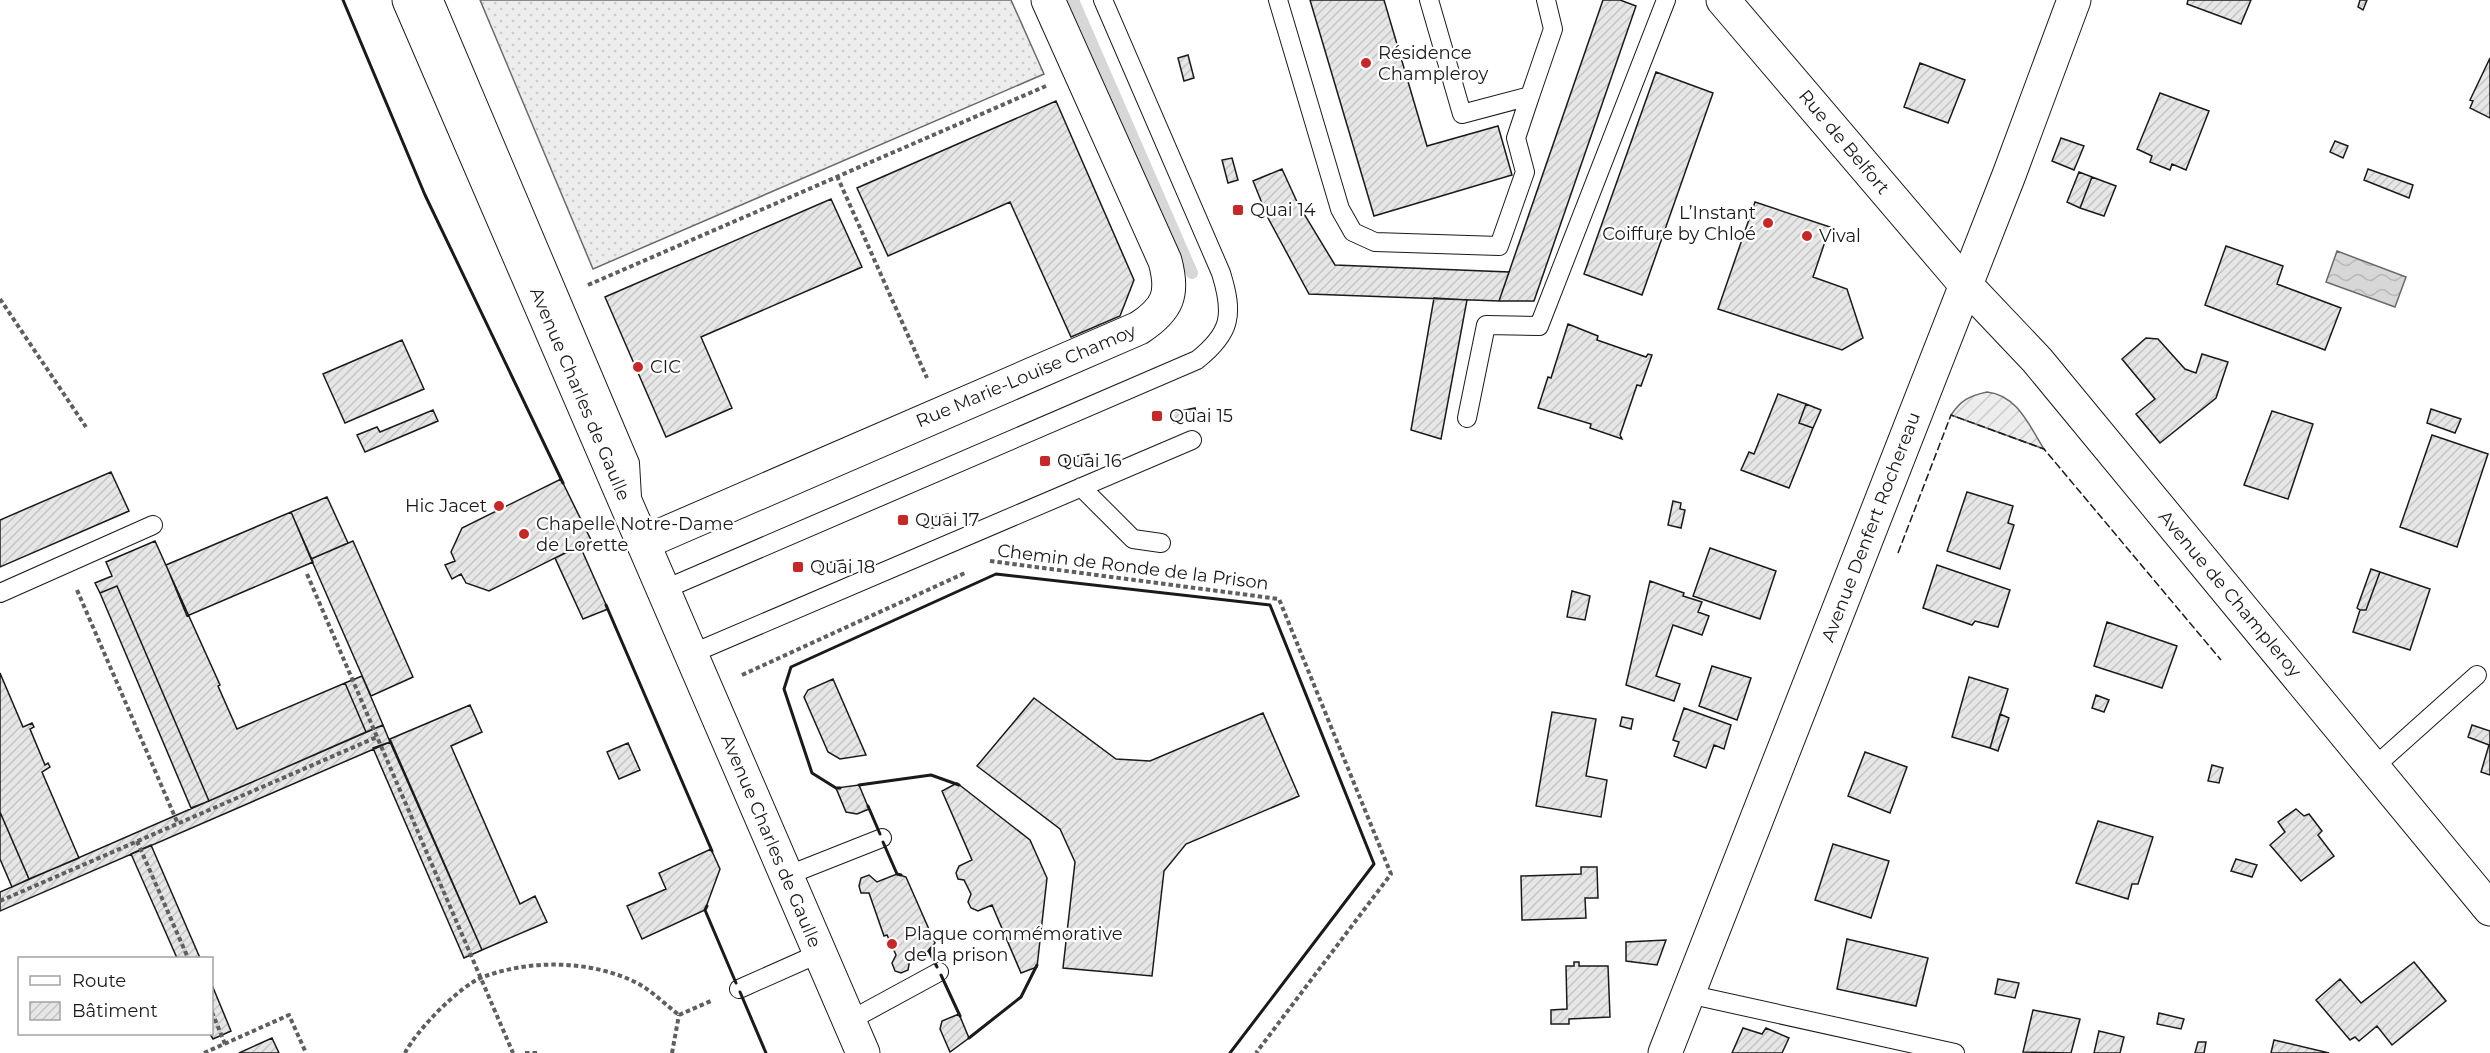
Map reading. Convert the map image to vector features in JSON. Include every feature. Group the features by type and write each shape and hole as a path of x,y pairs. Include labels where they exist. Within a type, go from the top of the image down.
{"street":[{"name":"Avenue Charles de Gaulle","path":"409,0 863,1053"},
{"name":"Rue Marie-Louise Chamoy","path":"638,531 942,412 1139,328 1155,318 1167,300 1170,281 1165,261 1048,0"},
{"name":"Rue de Belfort","path":"1723,0 1965,284"},
{"name":"Avenue Denfert Rochereau","path":"1665,1053 2011,169 2074,0"},
{"name":"Avenue de Champleroy","path":"1965,284 2037,360 2490,909"}],"lane":[{"path":"434,0 630,463 638,531"},
{"path":"663,590 1197,360 1217,344 1228,322 1229,299 1221,273 1103,0"},
{"path":"1278,0 1340,209 1353,232 1375,243 1499,246 1525,172 1516,138 1553,29 1546,0"},
{"path":"1429,0 1462,114 1530,96"},
{"path":"1467,418 1486,326 1539,326 1666,0"},
{"path":"691,654 1192,440"},
{"path":"1081,487 1133,539 1161,543"},
{"path":"0,593 153,525"},
{"path":"2373,768 2477,675"},
{"path":"786,876 882,838"},
{"path":"739,989 820,953"},
{"path":"849,1021 939,972"},
{"path":"1688,994 1955,1053"}],"path":[{"path":"588,285 1080,71"},
{"path":"837,176 942,412"},
{"path":"0,299 86,427"},
{"name":"Chemin de Ronde de la Prison","path":"980,566 991,561 1279,599 1391,874 1256,1053"},
{"path":"707,691 969,571"},
{"path":"307,574 513,1053"},
{"path":"65,593 76,589 178,824"},
{"path":"0,901 377,737"},
{"path":"137,841 188,957"},
{"path":"405,1053 410,1042 445,1004 481,978 527,967 583,965 639,985 679,1015"},
{"path":"679,1015 739,989"},
{"path":"213,1014 225,1044"},
{"path":"204,1053 289,1015 306,1053"},
{"path":"672,1053 679,1015"},
{"path":"525,1053 540,1053"}],"shaded area":[{"path":"480,0 1011,0 1044,74 593,269"},
{"path":"1987,392 1997,394 2014,405 2044,449 1951,415 1966,399"}],"water":[{"path":"2337,251 2406,277 2395,307 2326,282"}],"building":[{"name":"Résidence Champleroy","path":"1310,0 1384,0 1427,146 1498,126 1512,175 1374,216"},
{"path":"1603,0 1620,0 1636,6 1534,301 1499,301"},
{"path":"2188,0 2251,0 2241,24 2187,4"},
{"path":"2360,0 2367,0 2363,10 2358,7"},
{"path":"1188,55 1194,78 1184,81 1178,58"},
{"path":"2490,58 2490,118 2470,108 2473,101 2470,100"},
{"path":"1920,63 1965,80 1948,123 1904,107"},
{"path":"1656,72 1713,93 1642,295 1584,274"},
{"path":"2160,93 2209,111 2186,170 2172,164 2170,170 2150,162 2152,156 2137,149"},
{"path":"1056,101 1134,280 1120,316 1071,337 1010,202 888,256 857,188"},
{"path":"2061,138 2084,146 2074,170 2052,161"},
{"path":"2335,141 2348,146 2343,158 2330,152"},
{"path":"1232,158 1238,180 1228,183 1222,160"},
{"path":"1282,169 1298,204 1335,265 1509,272 1499,301 1309,294 1268,218 1253,181"},
{"path":"2368,169 2413,185 2409,198 2364,180"},
{"path":"2079,172 2092,177 2080,208 2067,202"},
{"path":"2092,177 2116,186 2104,216 2080,208"},
{"path":"831,199 862,267 701,337 732,408 666,437 605,297"},
{"path":"1755,202 1830,227 1813,277 1847,289 1863,338 1842,350 1718,309"},
{"path":"2226,246 2283,266 2277,284 2341,308 2325,350 2205,305"},
{"path":"1434,298 1467,300 1441,439 1411,430"},
{"path":"1568,324 1598,336 1597,340 1646,357 1648,354 1652,355 1641,386 1637,385 1620,435 1622,439 1590,428 1591,424 1538,408 1548,377 1551,378"},
{"path":"2146,338 2158,339 2185,369 2196,373 2202,354 2228,362 2216,398 2160,443 2136,414 2155,399 2122,359"},
{"path":"402,340 424,389 345,423 323,374"},
{"path":"1778,394 1806,404 1799,423 1813,428 1789,488 1741,470 1749,452 1754,454"},
{"path":"1806,404 1821,410 1813,428 1799,423"},
{"path":"1195,408 1197,418 1174,423 1171,413"},
{"path":"2431,409 2461,419 2455,433 2427,423"},
{"path":"433,410 438,421 365,452 357,435 377,427 380,432"},
{"path":"2272,411 2313,424 2288,499 2244,485"},
{"path":"2432,435 2488,454 2457,547 2400,527"},
{"path":"1089,454 1090,464 1067,468 1065,458"},
{"path":"111,472 129,511 0,567 0,520"},
{"name":"Chapelle Notre-Dame de Lorette","path":"561,479 591,540 489,591 466,583 461,574 452,579 445,565 455,561 451,552 462,528"},
{"path":"1967,492 2013,506 2008,523 2014,525 2000,569 1947,551"},
{"path":"327,497 348,543 311,559 291,512"},
{"path":"1673,501 1681,503 1680,509 1685,510 1681,528 1668,525"},
{"path":"291,512 313,562 187,616 166,565"},
{"path":"948,514 950,524 927,529 925,519"},
{"path":"155,541 220,685 218,686 237,729 345,683 366,732 209,801 117,586 100,593 95,583 112,576 106,562"},
{"path":"353,541 413,677 371,696 311,559"},
{"path":"580,546 608,609 583,619 555,558"},
{"path":"1710,548 1776,571 1760,619 1693,596"},
{"path":"843,560 845,570 822,574 820,564"},
{"path":"1937,565 2010,590 1998,627 1975,621 1972,625 1923,608"},
{"path":"2371,569 2380,572 2366,610 2360,610 2357,608"},
{"path":"2380,572 2430,589 2410,650 2353,632 2360,610 2366,610"},
{"path":"1650,581 1702,602 1698,612 1709,616 1702,635 1673,625 1656,676 1680,684 1674,701 1626,685"},
{"path":"117,586 209,801 191,808 100,593"},
{"path":"1572,591 1590,596 1585,620 1567,617"},
{"path":"2107,622 2177,646 2162,688 2094,666"},
{"path":"1712,666 1751,678 1737,720 1699,706"},
{"path":"0,673 23,727 32,723 34,727 30,729 45,765 48,763 50,767 42,772 79,858 29,879 0,812"},
{"path":"362,676 383,725 366,732 345,683"},
{"path":"1969,677 2008,689 1990,748 1952,737"},
{"path":"833,679 866,755 840,759 828,752 804,697 808,690"},
{"path":"2096,695 2109,700 2104,712 2092,708"},
{"path":"1034,698 1116,759 1150,761 1263,713 1299,796 1186,844 1164,871 1152,976 1063,968 1075,862 1060,829 977,766"},
{"path":"470,705 482,732 451,746 520,904 535,896 547,922 482,950 390,739"},
{"path":"1684,708 1731,725 1724,749 1714,745 1706,768 1674,756 1679,742 1673,740"},
{"path":"1552,712 1596,719 1586,776 1607,780 1601,817 1536,806"},
{"path":"2000,714 2009,718 1998,751 1990,748"},
{"path":"1622,717 1633,719 1631,729 1620,726"},
{"path":"383,725 390,742 0,911 0,892"},
{"path":"2472,725 2490,731 2490,775 2481,772 2489,745 2468,737"},
{"path":"390,742 482,950 464,958 373,748"},
{"path":"628,743 640,770 619,779 607,752"},
{"path":"1865,752 1907,767 1890,813 1848,796"},
{"path":"2212,765 2223,768 2219,783 2208,781"},
{"path":"957,783 1030,840 1047,878 1037,967 1021,973 992,905 978,911 971,908 968,902 971,894 964,880 958,879 956,873 959,866 972,860 942,791"},
{"path":"859,785 869,809 857,814 846,812 836,788"},
{"path":"2296,809 2304,816 2309,814 2322,831 2318,835 2334,856 2301,881 2270,845 2285,832 2278,822"},
{"path":"0,812 29,879 12,887 0,859"},
{"path":"2098,821 2153,837 2138,884 2132,884 2128,899 2076,883"},
{"path":"1833,844 1889,861 1871,918 1815,900"},
{"path":"151,845 200,957 177,957 131,854"},
{"path":"711,849 720,869 705,910 642,939 627,906 666,889 659,873"},
{"path":"2236,859 2257,865 2252,877 2231,871"},
{"path":"1581,867 1597,867 1598,898 1585,898 1586,918 1522,920 1521,876 1581,874"},
{"path":"897,874 906,877 935,943 929,951 910,959 908,970 901,973 895,971 892,963 896,955 887,935 884,936 869,893 861,893 859,886 861,878 869,875 877,882"},
{"path":"1847,939 1928,958 1916,1006 1837,989"},
{"path":"1666,940 1657,965 1626,961 1626,942"},
{"path":"1574,962 1579,962 1579,966 1608,966 1610,1017 1569,1019 1569,1024 1551,1024 1551,1010 1567,1009 1566,966 1574,966"},
{"path":"2414,962 2446,1001 2392,1045 2377,1026 2359,1041 2355,1037 2350,1040 2316,1000 2340,979 2361,1003"},
{"path":"1998,979 2019,983 2015,998 1995,994"},
{"path":"213,987 231,1031 213,1039 211,1035 213,1035"},
{"path":"2033,1010 2080,1019 2071,1053 2023,1052"},
{"path":"2159,1013 2184,1019 2181,1029 2157,1024"},
{"path":"959,1014 969,1038 950,1052 940,1029 942,1021"},
{"path":"1743,1028 1762,1034 1766,1028 1789,1038 1782,1053 1732,1053"},
{"path":"2099,1031 2124,1037 2120,1053 2094,1053"},
{"path":"272,1038 279,1053 239,1053"},
{"path":"2274,1040 2329,1053 2271,1053"},
{"path":"2198,1042 2206,1042 2204,1053 2195,1053"}],"waterway":[{"path":"1073,0 1192,273"}],"fence":[{"path":"1898,553 1951,415 2044,449 2221,660"}],"wall":[{"path":"343,0 425,195 563,483"},
{"path":"840,788 836,788 812,773 784,689 791,667 996,574 1270,605 1374,864 1230,1053"},
{"path":"606,605 712,851"},
{"path":"859,785 931,775 959,785"},
{"path":"868,806 880,834"},
{"path":"883,842 897,874 901,875"},
{"path":"707,906 705,910 736,983"},
{"path":"931,948 929,951 937,967"},
{"path":"969,1038 1021,997 1037,965"},
{"path":"941,975 960,1016"},
{"path":"740,992 766,1053"}],"place":[{"name":"Résidence Champleroy","path":"1366,63"},
{"name":"Quai 14","path":"1238,210"},
{"name":"L’Instant Coiffure by Chloé","path":"1768,223"},
{"name":"Vival","path":"1807,236"},
{"name":"CIC","path":"638,367"},
{"name":"Quai 15","path":"1157,416"},
{"name":"Quai 16","path":"1045,461"},
{"name":"Hic Jacet","path":"499,506"},
{"name":"Quai 17","path":"903,520"},
{"name":"Chapelle Notre-Dame de Lorette","path":"524,534"},
{"name":"Quai 18","path":"798,567"},
{"name":"Plaque commémorative de la prison","path":"892,944"}]}
